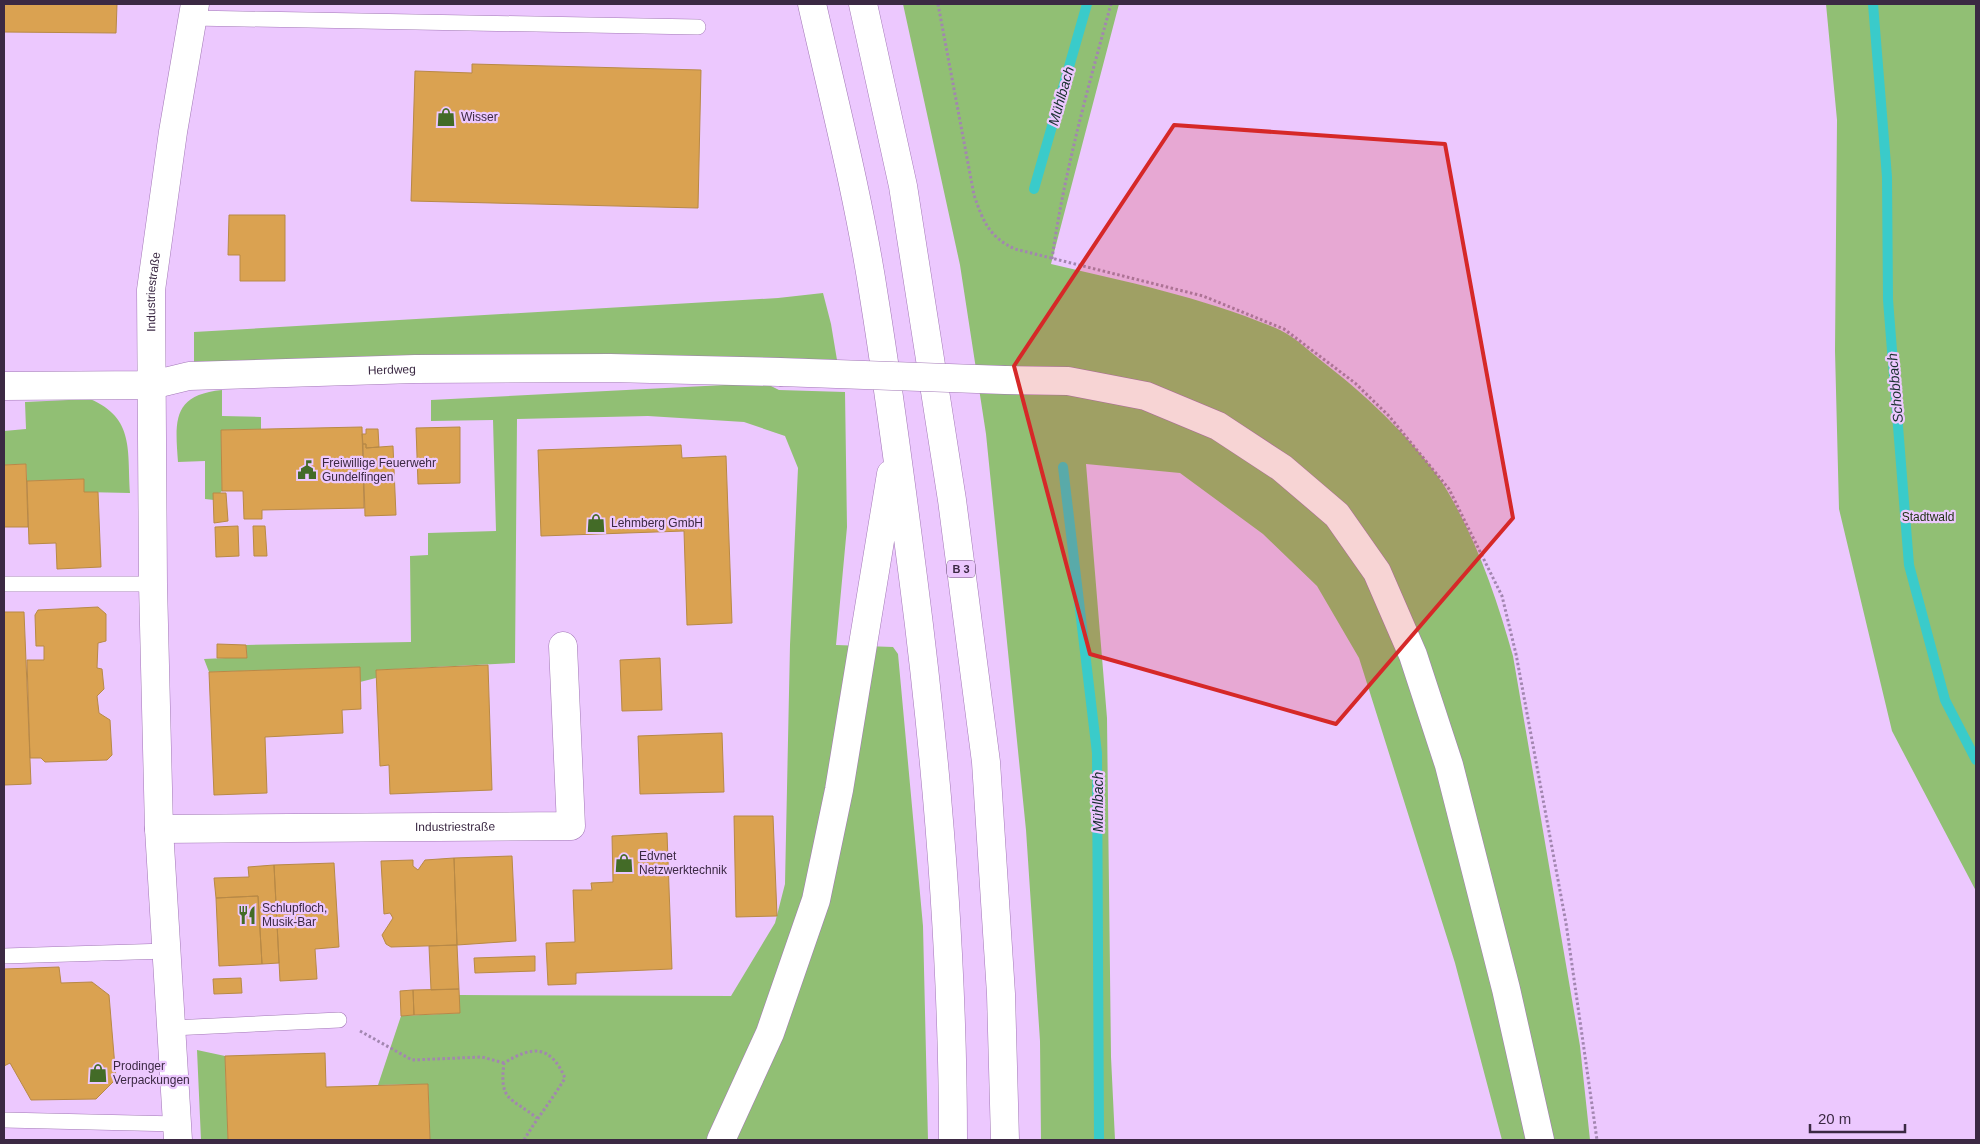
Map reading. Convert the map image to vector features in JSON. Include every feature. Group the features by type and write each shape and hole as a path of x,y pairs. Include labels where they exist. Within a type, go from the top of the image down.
{"main road":[{"path":"812,4 850,169 867,256 896,446 931,721 944,905 953,1086 952,1140"},
{"name":"B 3","path":"864,4 903,186 952,500 986,762 1001,994 1005,1140"},
{"name":"Industriestraße","path":"178,1132 160,829 153,584 151,290 193,11"},
{"name":"Herdweg","path":"4,386 152,385 189,376 415,369 610,368 1068,381 1146,396 1218,426 1282,468 1337,515 1377,572 1412,655 1449,765 1506,989 1540,1140"},
{"path":"721,1140 770,1033 816,900 839,790 896,446"},
{"name":"Industriestraße","path":"160,829 571,826 563,646"}],"lane":[{"path":"193,11 698,26"},
{"path":"4,584 153,584"},
{"path":"4,956 167,950"},
{"path":"172,1028 338,1020"},
{"path":"4,1120 178,1132"}],"path":[{"path":"1052,259 1059,206 1084,102 1111,4"},
{"path":"338,1020 412,1060 482,1057 504,1063 523,1052 543,1052 558,1064 564,1078 551,1103 537,1118 524,1140"},
{"path":"504,1063 501,1084 510,1100 537,1118"}],"highlighted area":[{"path":"1174,125 1445,144 1513,518 1336,724 1090,654 1014,366"}],"green space":[{"path":"903,4 1119,4 1051,264 1138,284 1195,300 1252,319 1286,333 1343,378 1377,408 1424,458 1448,492 1469,532 1486,572 1513,656 1580,1046 1590,1140 1502,1140 1455,963 1359,658 1317,586 1263,534 1180,473 1086,464 1107,718 1111,1057 1115,1140 1041,1140 1040,1041 1026,830 986,434 960,265"},
{"name":"Stadtwald","path":"1826,4 1976,4 1976,891 1892,731 1839,509 1835,351 1837,120"},
{"path":"823,293 837,360 780,358 194,366 194,332 778,298"},
{"path":"765,383 779,390 845,392 847,527 836,645 893,647 898,654 923,926 928,1140 430,1140 428,1084 378,1085 401,1016 459,1013 459,995 731,996 775,923 785,884 790,645 798,468 785,436 744,422 648,416 517,419 515,663 376,670 376,678 360,682 360,667 209,672 204,659 247,657 246,645 411,642 410,556 428,555 428,533 496,531 493,420 431,421 431,400"},
{"path":"222,390 222,416 261,417 261,429 221,430 222,491 214,500 205,499 205,461 178,462 177,423 180,412 185,404 206,393"},
{"path":"90,399 105,407 122,426 128,450 130,493 84,492 84,479 27,481 26,464 4,465 4,431 26,429 25,402"},
{"path":"197,1050 225,1056 228,1140 201,1140"}],"building":[{"path":"4,4 117,4 116,33 4,32"},
{"path":"472,64 701,70 698,208 411,201 415,71 472,73"},
{"path":"229,215 285,215 285,281 240,281 240,255 228,255"},
{"path":"362,427 364,508 262,510 262,519 244,519 243,491 222,491 221,430"},
{"path":"460,427 460,483 418,484 416,428"},
{"path":"366,429 378,429 379,447 366,448 366,444 363,444 362,434 366,434"},
{"path":"363,444 366,444 366,448 393,446 396,515 365,516"},
{"path":"681,445 682,458 726,456 732,623 687,625 684,531 541,536 538,450"},
{"path":"26,464 28,527 4,527 4,465"},
{"path":"84,479 84,492 98,492 101,567 57,569 56,543 29,544 27,481"},
{"path":"213,493 226,493 228,521 214,523"},
{"path":"238,526 239,556 216,557 215,527"},
{"path":"253,526 265,526 267,556 254,556"},
{"path":"98,607 106,614 106,641 98,643 97,668 102,669 104,689 97,696 99,713 110,720 112,755 107,760 45,762 41,758 30,758 27,660 44,660 44,646 36,646 35,615 38,610"},
{"path":"4,612 24,612 31,784 4,785"},
{"path":"217,644 246,645 247,658 217,658"},
{"path":"660,658 662,710 622,711 620,660"},
{"path":"488,665 492,790 390,794 389,765 380,766 376,670"},
{"path":"360,667 361,709 342,710 343,733 265,737 267,793 214,795 209,672"},
{"path":"722,733 724,792 640,794 638,736"},
{"path":"734,816 773,816 777,916 736,917"},
{"path":"667,833 672,969 576,973 576,984 548,985 546,943 575,942 573,890 592,890 591,883 613,882 612,836"},
{"path":"512,856 516,941 457,945 454,858"},
{"path":"454,858 457,945 391,947 386,944 382,935 393,918 390,913 384,914 381,861 413,860 413,866 418,870 425,860"},
{"path":"334,863 339,947 315,949 317,979 280,981 274,865"},
{"path":"274,865 279,963 262,964 258,896 216,898 214,878 249,877 248,867"},
{"path":"258,896 262,964 219,966 216,898"},
{"path":"457,945 459,989 431,990 429,946"},
{"path":"535,956 535,971 475,973 474,958"},
{"path":"59,967 61,983 92,982 109,995 116,1079 96,1099 31,1100 10,1063 4,1066 4,969"},
{"path":"241,978 242,993 214,994 213,979"},
{"path":"459,989 460,1013 414,1015 413,990"},
{"path":"413,990 414,1015 401,1016 400,991"},
{"path":"325,1053 326,1087 428,1084 430,1140 228,1140 225,1056"}],"waterway":[{"name":"Mühlbach","path":"1034,189 1087,4"},
{"name":"Schobbach","path":"1873,4 1887,177 1888,300 1909,565 1945,700 1976,760"},
{"name":"Mühlbach","path":"1063,467 1097,753 1099,1140"}],"place":[{"name":"Wisser","path":"446,117"},
{"name":"Freiwillige Feuerwehr Gundelfingen","path":"307,470"},
{"name":"Lehmberg GmbH","path":"596,523"},
{"name":"Edvnet Netzwerktechnik","path":"624,863"},
{"name":"Schlupfloch, Musik-Bar","path":"247,915"},
{"name":"Prodinger Verpackungen","path":"98,1073"}]}
